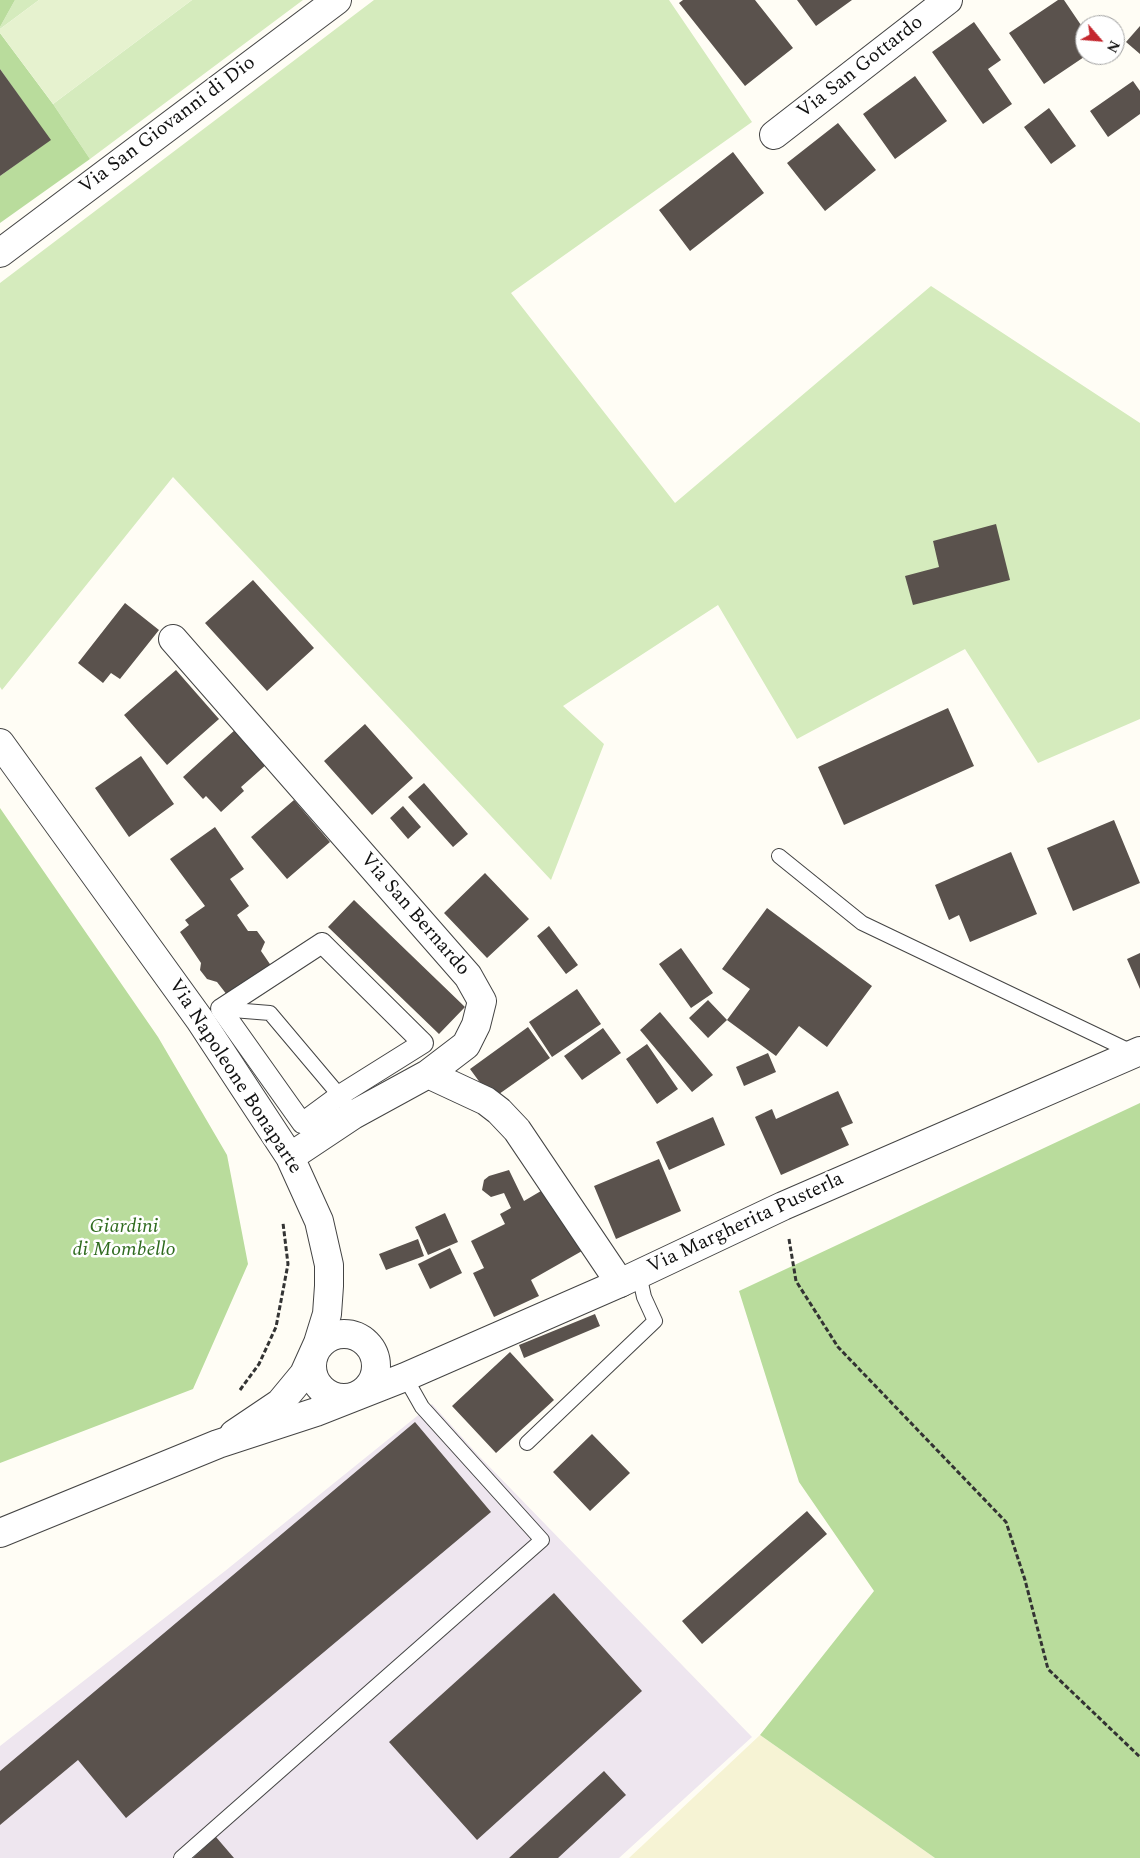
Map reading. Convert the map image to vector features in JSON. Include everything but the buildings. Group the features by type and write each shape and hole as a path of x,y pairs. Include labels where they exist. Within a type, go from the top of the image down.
{"street":[{"name":"Via San Giovanni di Dio","path":"0,253 337,0"},
{"name":"Via San Gottardo","path":"774,135 948,0"},
{"name":"Via San Bernardo","path":"173,639 468,976 482,1002 476,1025 466,1045 428,1074 347,1105 290,1157"},
{"name":"Via Napoleone Bonaparte","path":"0,743 210,1014 290,1157 319,1221 328,1265 328,1314 314,1354 304,1374 280,1403 218,1444"},
{"path":"322,943 422,1043 347,1105 302,1123 210,1014 322,943"},
{"name":"Via Margherita Pusterla","path":"629,1278 783,1206 1137,1052"},
{"path":"428,1074 486,1101 499,1110 517,1130 629,1278"},
{"name":"Via Napoleone Bonaparte","path":"0,1533 218,1444 316,1412 405,1377 629,1278"},
{"path":"339,1334 352,1334 368,1344 375,1356 376,1371 368,1387 356,1395 338,1397 321,1388 312,1372 314,1354 326,1338 339,1334"}],"lane":[{"path":"779,856 862,923 1137,1052"},
{"path":"210,1014 270,1013 347,1105"},
{"path":"527,1443 655,1321 644,1297 629,1278"},
{"path":"181,1858 542,1540 422,1407 405,1377"}],"path":[{"path":"783,1206 796,1281 838,1347 1006,1522 1025,1580 1048,1669 1140,1757"},
{"path":"238,1392 259,1364 276,1327 288,1264 281,1216"}],"shaded area":[{"path":"432,1404 478,1455 752,1737 619,1858 0,1858 0,1746 225,1571"},
{"path":"760,1735 935,1858 629,1858"}],"green space":[{"path":"0,0 15,0 0,27"},
{"path":"15,0 39,0 0,29 0,27"},
{"path":"39,0 192,0 53,104 0,33 0,29"},
{"path":"192,0 303,0 90,159 53,104"},
{"path":"374,0 669,0 752,122 511,293 675,503 931,286 1140,423 1140,719 1038,763 965,649 797,739 718,605 563,706 604,744 551,880 173,477 2,690 0,687 0,283"},
{"path":"0,33 53,104 90,159 0,223 0,176 50,140 0,69"},
{"name":"Giardini di Mombello","path":"0,808 158,1037 227,1155 248,1264 193,1389 0,1463"},
{"path":"1140,1103 1140,1858 935,1858 760,1735 874,1591 799,1482 739,1291"}]}
